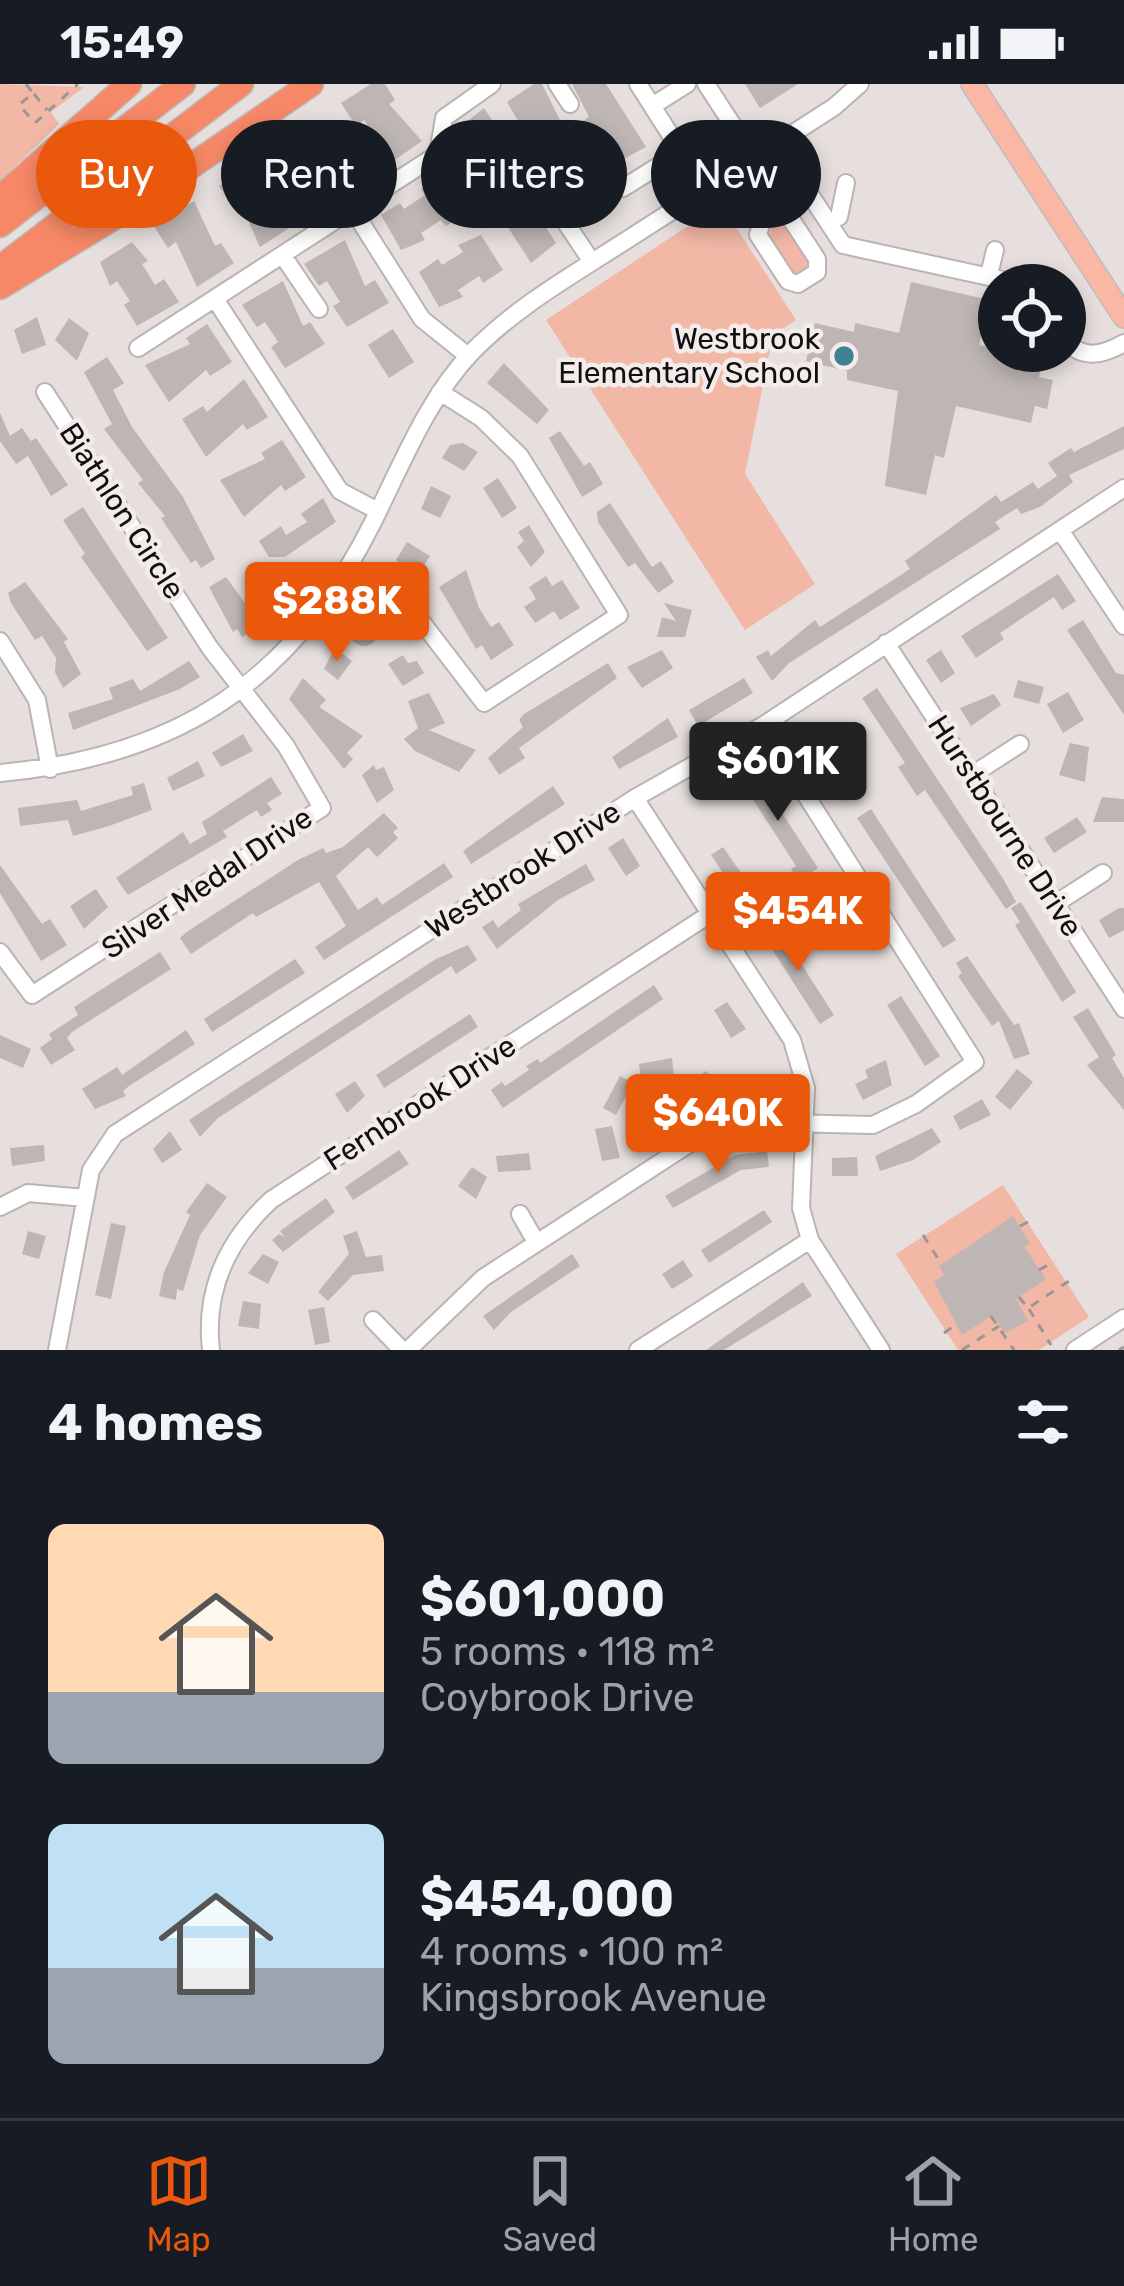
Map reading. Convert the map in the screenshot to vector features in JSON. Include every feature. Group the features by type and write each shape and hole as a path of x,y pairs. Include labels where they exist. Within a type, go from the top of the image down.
{"highway":[{"path":"0,198 129,84"},
{"path":"0,225 183,84"},
{"path":"0,268 241,84"},
{"path":"0,287 136,204 311,84"}],"main road":[{"path":"972,84 1124,317"}],"street":[{"path":"397,181 439,154 444,118 492,84"},
{"path":"557,84 570,104"},
{"path":"638,84 661,120"},
{"path":"652,106 686,84"},
{"path":"706,84 729,120"},
{"path":"810,120 860,84"},
{"path":"835,213 846,183"},
{"path":"821,196 835,213 843,245 978,273"},
{"path":"0,773 50,769 129,751 168,735 242,689 309,626 349,570 440,392 468,356 507,320 651,225"},
{"path":"138,348 325,228"},
{"path":"364,228 422,319 468,356"},
{"path":"569,228 592,262"},
{"path":"992,264 995,250"},
{"path":"284,256 319,309"},
{"path":"215,299 340,491 378,512"},
{"path":"1086,354 1095,355 1124,343"},
{"name":"Biathlon Circle","path":"45,392 242,689"},
{"path":"349,570 411,608 484,703 619,615 520,456 481,418 440,392"},
{"name":"Westbrook Drive","path":"57,1350 85,1198 96,1158 115,1133 635,798 762,726 1124,488"},
{"path":"1060,530 1124,626"},
{"path":"0,641 37,700 50,769"},
{"name":"Hurstbourne Drive","path":"886,643 1124,1009"},
{"name":"Silver Medal Drive","path":"0,952 32,994 322,808 286,746 242,689"},
{"path":"373,1320 405,1350 483,1278 678,1150 743,1122 873,1125 916,1104 975,1062 762,726"},
{"path":"972,775 1020,744"},
{"path":"635,798 792,1040 806,1088 801,1208 810,1240 881,1350"},
{"path":"1055,904 1103,873"},
{"name":"Fernbrook Drive","path":"211,1350 213,1290 235,1239 271,1200 710,914"},
{"path":"660,1121 678,1150"},
{"path":"0,1207 28,1193 85,1198"},
{"path":"520,1214 536,1242"},
{"path":"638,1350 810,1240"},
{"path":"1075,1350 1124,1318"}],"path":[{"path":"26,84 49,112"},
{"path":"33,93 19,105 35,123 78,84"},
{"path":"1020,1226 1030,1221"},
{"path":"923,1235 941,1264"},
{"path":"1039,1270 1055,1261"},
{"path":"1028,1308 1069,1281"},
{"path":"1019,1297 1051,1345"},
{"path":"991,1316 1014,1350"},
{"path":"944,1333 955,1324"},
{"path":"962,1350 998,1327"}],"shaded area":[{"path":"0,84 84,87 51,112 56,120 36,120 36,146 0,181"},
{"path":"685,228 737,228 796,320 773,335 745,474 815,584 745,630 546,320"},
{"path":"771,228 789,228 809,259 808,269 799,275 791,271 768,237"},
{"path":"1003,1185 1089,1317 1039,1350 958,1350 896,1254"}],"building":[{"path":"371,84 385,84 395,100 389,104 421,142 397,158 397,120 352,120 341,103"},
{"path":"534,84 542,84 560,120 518,120 507,102"},
{"path":"572,84 606,84 646,147 627,157 627,120 584,120 589,117"},
{"path":"745,84 798,84 760,108"},
{"path":"484,108 492,120 469,120"},
{"path":"421,198 421,228 429,228 421,233 425,240 401,250 388,228 397,228 397,205 404,209"},
{"path":"197,207 215,246 221,243 234,263 197,287 176,242 168,248 155,228 197,228"},
{"path":"252,228 289,228 260,247"},
{"path":"508,228 546,228 556,243 531,263"},
{"path":"481,235 503,270 483,283 479,276 458,290 463,297 439,307 419,272 438,259 442,265 463,252 458,245"},
{"path":"345,240 365,286 375,280 389,303 347,327 333,306 340,302 327,281 319,286 304,264"},
{"path":"132,242 148,261 142,264 155,285 164,279 179,302 137,326 124,305 130,301 117,281 110,286 100,262"},
{"path":"283,281 303,326 310,322 325,344 285,368 271,347 278,342 265,322 257,327 242,305"},
{"path":"911,282 978,297 978,372 1040,372 1039,377 1053,380 1047,409 1035,406 1031,423 956,406 944,458 935,455 926,495 885,486 898,391 847,380 847,371 806,361 815,323 854,332 855,323 899,333"},
{"path":"37,317 46,345 22,354 14,330"},
{"path":"69,318 89,333 77,361 55,340"},
{"path":"207,324 232,362 210,376 206,370 169,402 145,365 190,344 186,338"},
{"path":"393,329 414,362 389,378 368,345"},
{"path":"107,357 124,383 113,390 132,427 183,497 215,559 201,568 196,560 191,563 161,518 165,516 138,483 143,480 104,429 112,424 84,372"},
{"path":"504,363 549,410 537,424 487,383"},
{"path":"244,379 268,417 247,430 243,424 206,457 182,419 203,406 207,412"},
{"path":"0,413 10,436 22,428 31,441 36,438 68,485 51,496 28,456 16,464 0,441"},
{"path":"1124,426 1124,449 1069,475 1073,482 1040,507 1021,514 1017,508 995,522 1000,529 789,663 772,681 756,657 768,650 771,656 815,620 820,627 910,569 905,561 996,495 1001,502 1033,482 1038,489 1057,476 1048,463"},
{"path":"560,431 584,466 590,462 603,484 582,497 549,438"},
{"path":"282,440 306,477 285,491 281,485 244,517 220,480 265,459 261,453"},
{"path":"463,443 478,452 464,471 442,458 450,445"},
{"path":"498,478 517,508 502,518 483,488"},
{"path":"431,486 451,496 440,518 421,509"},
{"path":"323,498 336,522 285,557 269,557 259,541 281,526 286,535 307,522 301,514"},
{"path":"610,503 652,567 661,561 674,582 658,593 635,563 628,567 598,522 597,512"},
{"path":"83,507 168,638 147,651 81,557 85,554 63,520"},
{"path":"529,525 545,552 531,567 517,547 524,541 518,532"},
{"path":"407,542 430,556 416,578 396,560"},
{"path":"466,570 491,627 499,622 514,645 491,660 482,645 476,649 439,587"},
{"path":"1058,574 1076,601 1062,610 1054,597 1000,633 1004,639 976,658 961,636"},
{"path":"546,576 552,586 562,580 580,608 560,620 554,611 535,623 524,607 536,599 529,587"},
{"path":"226,577 261,625 242,637 237,629 233,632 209,587"},
{"path":"25,582 68,639 64,642 81,674 63,688 55,672 56,658 42,636 35,640 11,603 8,593"},
{"path":"664,603 692,610 685,637 657,637 662,617 676,621"},
{"path":"364,618 374,622 378,632 374,642 364,646 354,642 350,632 354,622"},
{"path":"1083,620 1116,673 1124,675 1124,715 1067,630"},
{"path":"335,648 352,661 338,680 324,669"},
{"path":"662,650 673,668 642,688 627,667"},
{"path":"941,650 955,673 941,683 926,660"},
{"path":"403,655 408,663 417,661 424,673 403,686 388,664"},
{"path":"189,661 200,677 180,689 73,730 68,713 113,699 109,688 133,679 140,691"},
{"path":"608,663 617,678 519,748 525,758 499,775 488,758 523,727 519,720 524,714"},
{"path":"303,678 326,700 319,707 363,736 347,753 353,759 344,769 289,699"},
{"path":"744,678 753,693 698,726 689,710"},
{"path":"1018,680 1044,687 1039,704 1013,697"},
{"path":"877,688 1004,880 1016,902 1006,909 925,790 917,796 898,767 905,763 862,698"},
{"path":"1068,692 1084,720 1063,733 1047,704"},
{"path":"429,693 445,723 429,730 476,750 459,772 415,751 404,739 418,728 408,701"},
{"path":"994,694 1001,705 971,726 960,708"},
{"path":"668,718 678,737 619,769 612,757"},
{"path":"243,734 253,751 221,767 212,753"},
{"path":"822,735 859,791 845,801 808,744"},
{"path":"1070,743 1089,747 1085,782 1059,775"},
{"path":"198,761 205,776 173,791 167,778"},
{"path":"374,765 376,770 384,767 394,790 377,803 362,775"},
{"path":"751,766 818,868 799,881 791,869 796,866 737,775"},
{"path":"271,777 282,794 267,803 272,810 261,817 257,810 223,831 227,837 128,895 116,878 183,832 190,844 207,834 202,822"},
{"path":"144,783 152,810 109,826 73,836 68,820 20,826 18,808 77,800 81,811 133,795 131,787"},
{"path":"553,786 565,804 471,864 463,851"},
{"path":"1102,797 1124,799 1124,822 1093,822"},
{"path":"871,809 956,940 943,948 857,818"},
{"path":"384,813 398,828 393,832 398,838 377,857 368,847 336,876 358,910 377,897 382,905 444,863 453,877 324,960 315,947 346,926 319,882 256,917 253,913 191,954 180,938 298,860 323,848 326,853 343,847"},
{"path":"1077,817 1087,832 1054,853 1044,838"},
{"path":"623,838 640,866 626,876 608,848"},
{"path":"723,847 762,903 749,912 711,855"},
{"path":"586,864 595,880 558,900 497,949 482,927 493,920 498,928 521,910 518,904"},
{"path":"0,865 42,924 50,919 67,945 41,961 0,893"},
{"path":"829,885 860,932 845,942 815,895"},
{"path":"96,889 108,907 84,929 70,906"},
{"path":"1021,902 1076,992 1062,1002 1015,925 1020,922 1011,908"},
{"path":"1124,908 1124,930 1109,938 1099,920"},
{"path":"775,923 834,1015 820,1024 761,932"},
{"path":"468,945 477,960 456,974 451,966 218,1118 200,1137 189,1120 436,959"},
{"path":"160,952 171,969 72,1032 67,1038 75,1050 51,1065 40,1048 52,1039 49,1034 78,1015 74,1007"},
{"path":"967,956 1014,1025 1019,1023 1030,1054 1014,1059 999,1021 992,1026 958,976 962,973 956,963"},
{"path":"295,959 305,973 212,1032 204,1019"},
{"path":"654,985 663,999 503,1108 491,1090 502,1082 505,1086 529,1070 526,1066 538,1059 540,1063"},
{"path":"901,996 940,1056 925,1066 887,1005"},
{"path":"727,1002 746,1029 731,1038 714,1010"},
{"path":"1088,1008 1116,1055 1112,1058 1124,1078 1124,1110 1087,1065 1099,1057 1073,1017"},
{"path":"470,1014 478,1027 384,1088 376,1075"},
{"path":"186,1030 195,1044 129,1086 123,1091 126,1096 95,1109 82,1089 117,1067 122,1075"},
{"path":"0,1035 31,1049 23,1068 0,1058"},
{"path":"672,1058 674,1077 641,1079 639,1064"},
{"path":"886,1060 892,1085 863,1100 855,1084 868,1078 865,1070"},
{"path":"1017,1069 1033,1082 1010,1110 995,1097"},
{"path":"706,1071 720,1087 708,1098 700,1089 692,1097 683,1087"},
{"path":"620,1076 633,1083 616,1115 603,1108"},
{"path":"355,1081 365,1096 347,1113 335,1094"},
{"path":"982,1099 991,1115 960,1130 953,1116"},
{"path":"612,1126 620,1158 602,1161 595,1129"},
{"path":"932,1128 941,1142 913,1160 880,1171 875,1156"},
{"path":"170,1131 182,1150 162,1163 153,1149"},
{"path":"44,1145 45,1161 12,1166 10,1148"},
{"path":"399,1150 409,1164 353,1200 345,1187"},
{"path":"767,1151 769,1167 741,1170 673,1208 665,1196 735,1155"},
{"path":"529,1153 531,1170 498,1172 496,1156"},
{"path":"857,1157 858,1176 832,1176 832,1158"},
{"path":"472,1167 487,1177 476,1199 458,1186"},
{"path":"207,1183 227,1197 200,1235 183,1291 177,1289 176,1300 159,1296 164,1272 190,1215 186,1212"},
{"path":"326,1198 335,1212 283,1252 272,1240 279,1234 285,1237 280,1231"},
{"path":"764,1210 772,1222 709,1263 701,1250"},
{"path":"1013,1216 1030,1243 1024,1247 1046,1279 1016,1299 1028,1321 1005,1333 993,1315 962,1335 934,1282 944,1275 939,1266"},
{"path":"111,1223 126,1226 111,1299 95,1295"},
{"path":"28,1231 46,1236 39,1259 22,1254"},
{"path":"357,1231 366,1257 382,1255 384,1271 353,1275 328,1301 318,1292 349,1254 343,1236"},
{"path":"263,1254 279,1262 268,1284 248,1273"},
{"path":"572,1254 580,1266 511,1312 494,1330 483,1316"},
{"path":"683,1260 693,1276 672,1289 662,1274"},
{"path":"803,1282 812,1296 724,1350 706,1350"},
{"path":"243,1301 261,1304 259,1329 238,1326"},
{"path":"324,1307 330,1342 315,1345 308,1310"}],"place":[{"name":"Westbrook Elementary School","path":"844,356"}]}
